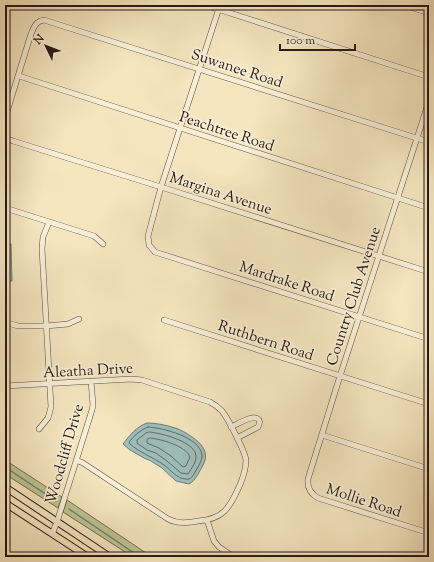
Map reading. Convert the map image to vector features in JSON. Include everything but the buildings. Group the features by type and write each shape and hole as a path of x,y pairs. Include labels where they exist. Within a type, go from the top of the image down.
{"main road":[{"path":"5,487 110,557"},
{"path":"5,503 88,557"}],"street":[{"path":"205,5 219,7 429,76"},
{"path":"404,5 429,13"},
{"path":"161,187 219,7"},
{"name":"Suwanee Road","path":"18,76 35,25 47,20 429,142"},
{"path":"5,118 18,76"},
{"name":"Peachtree Road","path":"18,76 429,208"},
{"name":"Country Club Avenue","path":"315,496 308,488 308,479 429,101"},
{"name":"Margina Avenue","path":"5,137 13,141 429,272"},
{"name":"Mardrake Road","path":"161,187 148,236 149,245 155,252 429,339"},
{"path":"5,208 94,236 103,244"},
{"path":"39,429 46,422 50,414 52,401 46,326 42,242 49,222"},
{"path":"8,322 18,326 46,326 68,324 79,319"},
{"name":"Ruthbern Road","path":"164,320 429,404"},
{"name":"Aleatha Drive","path":"5,386 120,379 142,380 179,391 210,402 223,413 237,438 246,459 245,472 228,508 219,516 207,520 186,523 172,521 83,463 76,460"},
{"name":"Woodcliff Drive","path":"52,534 92,410 91,381"},
{"path":"231,427 253,417 259,420 260,424 258,427 237,438"},
{"path":"322,435 429,469"},
{"name":"Mollie Road","path":"315,496 322,500 429,533"},
{"path":"207,520 214,541 219,547 234,557"}],"green space":[{"path":"5,460 62,497 58,508 5,474"},
{"path":"67,500 152,557 133,557 63,512"}],"water":[{"path":"5,242 11,244 12,281 5,282"},
{"path":"147,423 161,424 179,429 195,439 203,447 206,456 205,461 197,477 189,484 176,481 162,468 130,450 123,444 136,429"}],"waterway":[{"path":"5,467 56,501"},
{"path":"69,509 140,557"}]}
